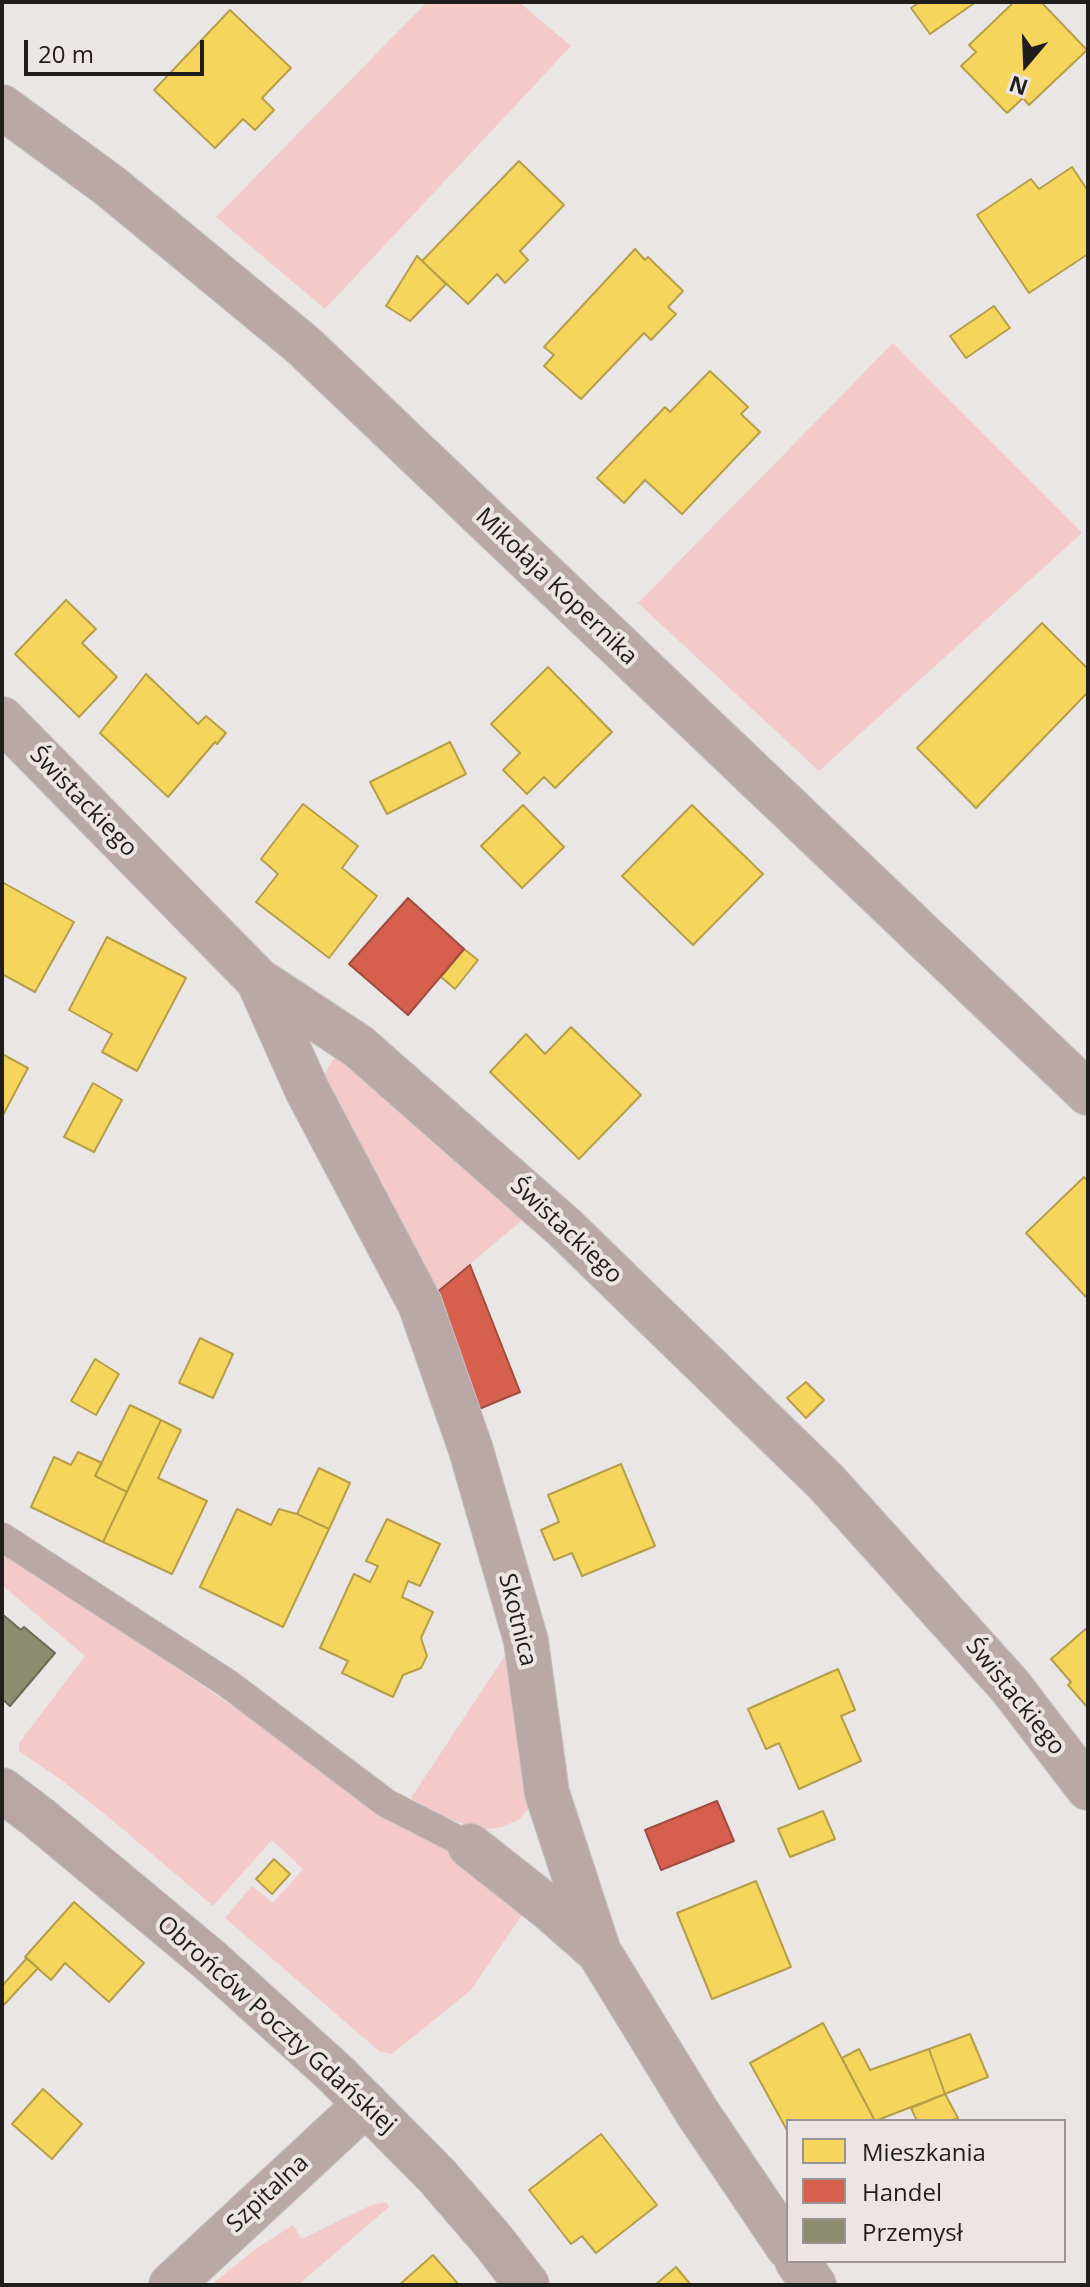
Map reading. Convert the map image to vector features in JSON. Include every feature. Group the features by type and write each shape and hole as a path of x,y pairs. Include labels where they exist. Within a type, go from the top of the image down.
{"street":[{"name":"Mikołaja Kopernika","path":"2,107 110,186 304,346 1088,1093"},
{"name":"Świstackiego","path":"2,719 258,980 358,1046 565,1228 826,1482 1010,1686 1088,1788"},
{"name":"Skotnica","path":"258,980 307,1090 420,1304 471,1450 526,1641 547,1793 599,1952 697,2112 786,2244"},
{"name":"Obrońców Poczty Gdańskiej","path":"2,1790 212,1962 336,2074 437,2176 527,2285"},
{"path":"470,1846 599,1952"},
{"name":"Szpitalna","path":"171,2285 366,2104"},
{"path":"798,2263 814,2285"}],"lane":[{"path":"2,1537 227,1683 386,1803 470,1846"}],"shaded area":[{"path":"427,2 519,2 571,46 325,309 216,217"},
{"path":"893,343 1082,533 819,771 638,603"},
{"path":"335,1058 349,1058 528,1215 435,1294 324,1078"},
{"path":"2,1549 323,1768 458,1855 528,1906 471,1990 392,2054 379,2051 225,1918 252,1886 273,1903 303,1869 272,1840 213,1906 118,1825 19,1751 19,1743 85,1656 2,1585"},
{"path":"508,1651 533,1793 529,1809 518,1820 502,1827 480,1830 431,1812 411,1798"},
{"path":"386,2202 389,2207 298,2285 211,2285 254,2250 293,2225 302,2239 369,2206"}],"building: Mieszkania":[{"path":"920,2 976,2 930,34 911,8"},
{"path":"1014,2 1041,2 1087,50 1029,105 1023,98 1007,113 961,66 976,52 969,45"},
{"path":"230,10 291,68 262,98 274,110 255,130 243,119 215,148 154,90"},
{"path":"519,161 564,205 520,251 528,260 505,283 497,274 468,304 422,261"},
{"path":"1072,167 1088,191 1088,254 1029,293 977,215 1031,179 1039,189"},
{"path":"635,249 645,260 648,257 683,291 668,307 676,314 651,340 644,333 581,399 544,366 554,355 544,347"},
{"path":"417,256 446,284 410,321 386,306"},
{"path":"994,306 1010,328 966,358 950,336"},
{"path":"710,371 748,407 741,414 760,432 682,514 645,480 624,503 597,478 665,407 670,412"},
{"path":"66,600 96,629 82,643 117,677 79,717 15,654"},
{"path":"1042,623 1088,669 1088,692 976,808 917,748"},
{"path":"548,667 612,732 555,788 544,777 527,794 503,770 520,753 491,724"},
{"path":"146,674 198,724 206,716 226,733 168,797 100,733"},
{"path":"450,742 466,774 387,814 370,782"},
{"path":"303,804 358,846 342,868 377,896 329,958 256,902 278,874 261,859"},
{"path":"523,805 564,847 522,888 481,846"},
{"path":"692,805 763,874 693,945 622,876"},
{"path":"2,882 74,922 35,992 2,974"},
{"path":"107,937 186,978 137,1071 102,1052 112,1034 69,1010"},
{"path":"464,949 478,960 455,989 441,977"},
{"path":"571,1027 641,1095 579,1159 490,1072 526,1034 545,1054"},
{"path":"2,1054 28,1068 2,1117"},
{"path":"93,1083 122,1100 94,1152 64,1137"},
{"path":"1084,1177 1088,1181 1086,1297 1026,1233"},
{"path":"200,1338 233,1354 213,1398 179,1383"},
{"path":"95,1359 119,1374 96,1415 71,1401"},
{"path":"806,1382 824,1400 806,1418 787,1398"},
{"path":"130,1405 161,1420 127,1492 95,1476"},
{"path":"161,1420 181,1430 158,1478 207,1501 172,1574 103,1542"},
{"path":"78,1452 102,1463 95,1476 127,1492 103,1542 31,1507 54,1457 71,1465"},
{"path":"621,1464 655,1546 582,1576 572,1553 554,1560 541,1530 559,1522 548,1495"},
{"path":"319,1468 350,1483 329,1529 297,1514"},
{"path":"237,1509 271,1525 279,1509 329,1529 283,1627 200,1587"},
{"path":"387,1519 440,1544 420,1586 408,1581 402,1597 433,1612 421,1638 427,1656 421,1668 403,1675 393,1697 342,1673 348,1661 320,1648 354,1574 370,1582 378,1566 366,1561"},
{"path":"1088,1627 1088,1708 1051,1659"},
{"path":"838,1669 855,1710 841,1716 861,1761 799,1789 779,1743 766,1749 748,1709"},
{"path":"823,1811 835,1839 790,1857 778,1829"},
{"path":"274,1859 290,1874 272,1894 256,1879"},
{"path":"756,1881 791,1967 712,1999 677,1913"},
{"path":"74,1902 144,1963 109,2002 65,1963 51,1980 25,1957"},
{"path":"27,1958 38,1968 2,2007 2,1986"},
{"path":"823,2023 874,2119 786,2119 786,2128 750,2063"},
{"path":"970,2034 988,2077 945,2094 929,2049"},
{"path":"859,2049 870,2070 929,2049 945,2094 874,2119 842,2058"},
{"path":"43,2089 82,2124 52,2159 12,2124"},
{"path":"945,2094 958,2118 916,2119 911,2108"},
{"path":"601,2134 657,2205 596,2253 582,2236 571,2244 529,2190"},
{"path":"433,2255 459,2285 399,2285"},
{"path":"676,2267 691,2285 655,2285"}],"building: Handel":[{"path":"408,898 464,949 408,1015 349,964"},
{"path":"470,1265 520,1392 479,1409 435,1294"},
{"path":"717,1801 734,1841 661,1870 645,1830"}],"building: Przemysł":[{"path":"2,1614 21,1630 24,1627 55,1653 10,1706 2,1699"}]}
